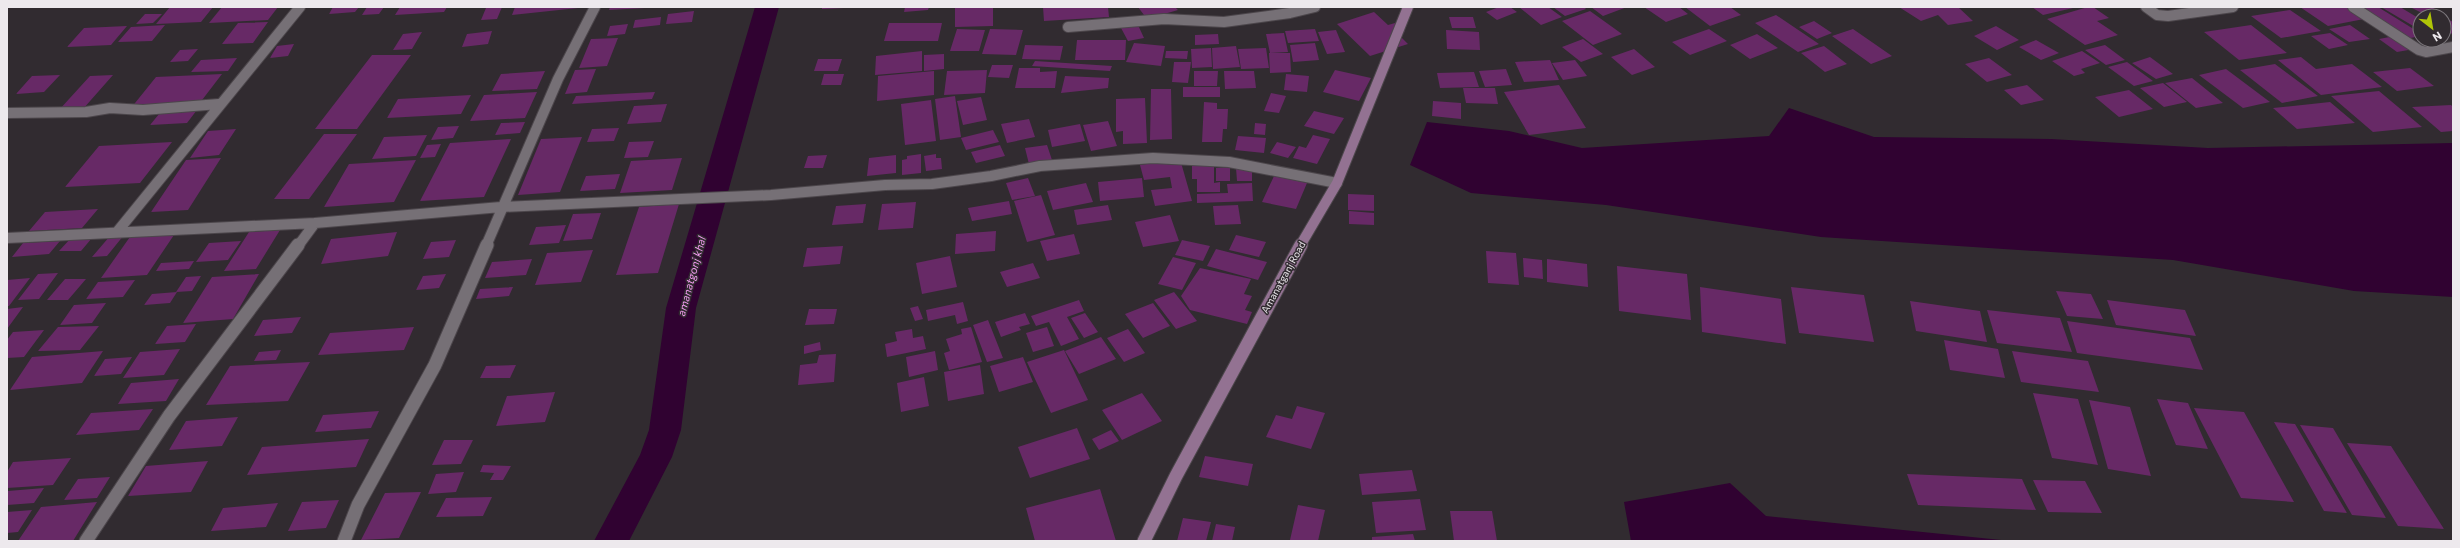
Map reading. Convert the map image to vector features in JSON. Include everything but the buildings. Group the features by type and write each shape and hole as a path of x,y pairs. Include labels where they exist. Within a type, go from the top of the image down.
{"main road":[{"name":"Amanatganj Road","path":"1144,541 1179,469 1282,277 1337,183 1408,7"}],"street":[{"path":"117,232 219,104 300,7"},
{"path":"344,541 358,505 435,365 481,260 501,207 558,79 595,7"},
{"path":"1068,27 1164,19 1224,22 1290,13 1315,7"},
{"path":"2146,7 2157,15 2168,16 2233,7"},
{"path":"2352,7 2419,50 2426,52 2453,47"},
{"path":"7,113 86,112 110,108 143,110 219,104"},
{"path":"7,238 314,223 501,207 633,203 771,195 885,185 932,184 991,176 1040,166 1089,161 1153,158 1229,162 1337,183"},
{"path":"86,541 169,416 314,223"}],"shaded area":[{"path":"1789,108 1874,137 2051,139 2208,148 2453,143 2453,297 2354,291 2173,260 1821,237 1606,205 1471,193 1410,165 1427,122 1509,131 1582,148 1769,136"},
{"path":"1730,483 1766,516 2011,541 1631,541 1624,502"}],"waterway":[{"name":"amanatgonj khal","path":"611,541 656,457 665,430 681,308 767,7"}]}
